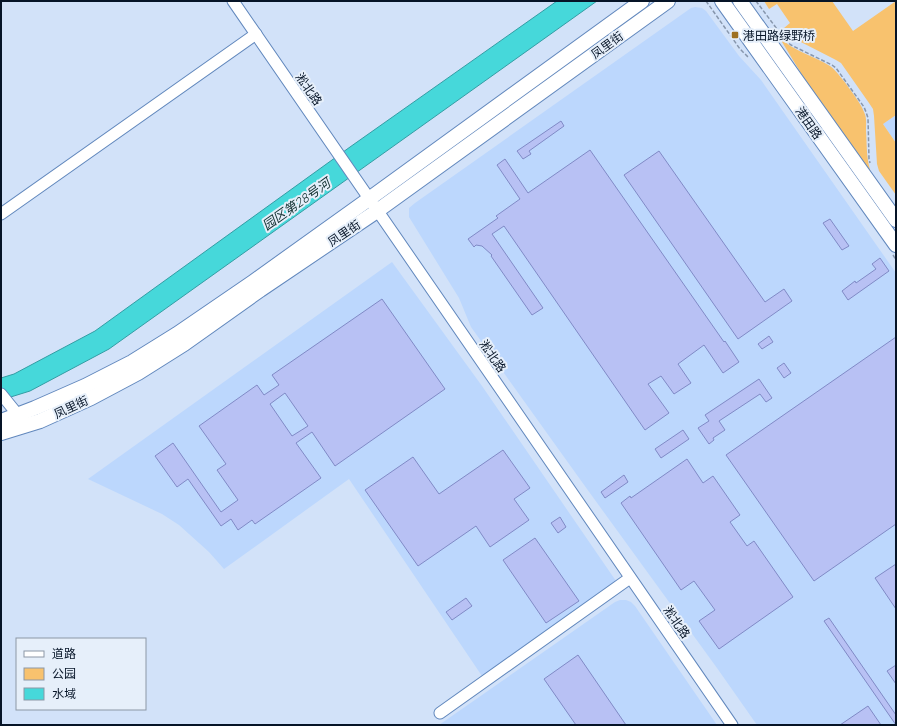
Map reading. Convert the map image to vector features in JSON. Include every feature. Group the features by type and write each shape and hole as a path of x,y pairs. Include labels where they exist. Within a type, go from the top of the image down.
{"main road":[{"name":"凤里街","path":"1,433 41,406 132,362 177,334 369,199 642,1"},
{"name":"凤里街","path":"1,421 40,421 91,398 138,373 184,344 260,290 377,211 668,1"},
{"name":"港田路","path":"722,1 896,245"},
{"name":"港田路","path":"740,1 896,220"}],"street":[{"name":"淞北路","path":"233,1 732,725"},
{"path":"1,214 256,34"},
{"path":"4,398 20,421"},
{"path":"440,713 630,578"}],"path":[{"path":"756,1 786,41 836,68 864,107 868,118 870,167"}],"shaded area":[{"path":"691,8 702,8 706,11 739,56 761,80 896,273 896,725 757,725 471,327 459,298 409,217 409,208 415,203"},
{"path":"896,115 896,143 883,124"},
{"path":"392,262 482,386 616,581 482,676 349,479 224,569 209,552 179,525 162,514 88,479"},
{"path":"620,600 631,602 635,606 717,725 439,725 615,602"}],"green space":[{"path":"764,1 832,1 853,31 896,1 896,115 883,124 896,143 896,195 879,171 877,164 873,109 869,103 841,63 791,36 784,28 790,23 777,4 769,9"},
{"path":"779,37 797,50 830,66 838,73 854,95 866,116 868,159 872,175 813,93"}],"water":[{"name":"园区第28号河","path":"557,1 597,1 109,349 30,391 1,400 1,378 14,374 95,331 350,147"}],"building":[{"path":"561,121 564,126 529,151 531,154 523,159 517,151"},
{"path":"590,150 739,362 723,373 704,345 678,364 691,383 674,394 661,376 648,384 669,413 645,430 504,226 492,234 543,308 532,315 491,256 492,255 482,246 476,245 474,247 468,239 498,218 496,216 520,199 497,165 505,159 528,193"},
{"path":"659,151 765,302 784,289 792,301 738,339 624,175"},
{"path":"830,219 849,246 842,250 823,223"},
{"path":"880,258 889,271 848,300 842,291 855,281 856,283 876,269 872,264"},
{"path":"382,299 445,389 335,466 312,432 296,443 321,478 255,524 252,520 238,530 231,519 221,526 188,479 177,487 155,456 173,443 221,512 238,500 217,470 226,464 199,426 257,385 264,395 279,385 272,375","holes":["285,393 308,426 292,436 270,404"]},
{"path":"769,336 773,342 762,349 758,344"},
{"path":"896,337 896,524 814,581 726,455"},
{"path":"784,363 791,373 784,378 777,368"},
{"path":"759,379 772,398 766,402 760,394 719,421 725,430 713,438 714,440 709,444 698,428 709,421 705,415"},
{"path":"683,430 689,439 661,458 655,449"},
{"path":"503,450 530,488 514,499 529,520 490,547 476,526 418,566 365,490 413,457 439,494"},
{"path":"687,459 703,483 713,476 740,515 730,522 747,546 754,541 793,597 719,649 699,621 715,610 694,581 681,590 621,503 630,496 631,498"},
{"path":"624,475 628,482 605,498 601,492"},
{"path":"560,517 566,527 558,533 551,523"},
{"path":"535,538 579,601 546,623 503,560"},
{"path":"896,564 896,609 875,578"},
{"path":"466,598 472,606 452,620 446,612"},
{"path":"829,618 896,715 896,725 824,621"},
{"path":"578,655 626,725 576,725 544,679"},
{"path":"896,665 896,684 887,671"},
{"path":"868,706 881,725 840,725"}],"place":[{"name":"港田路绿野桥","path":"735,35"}]}
